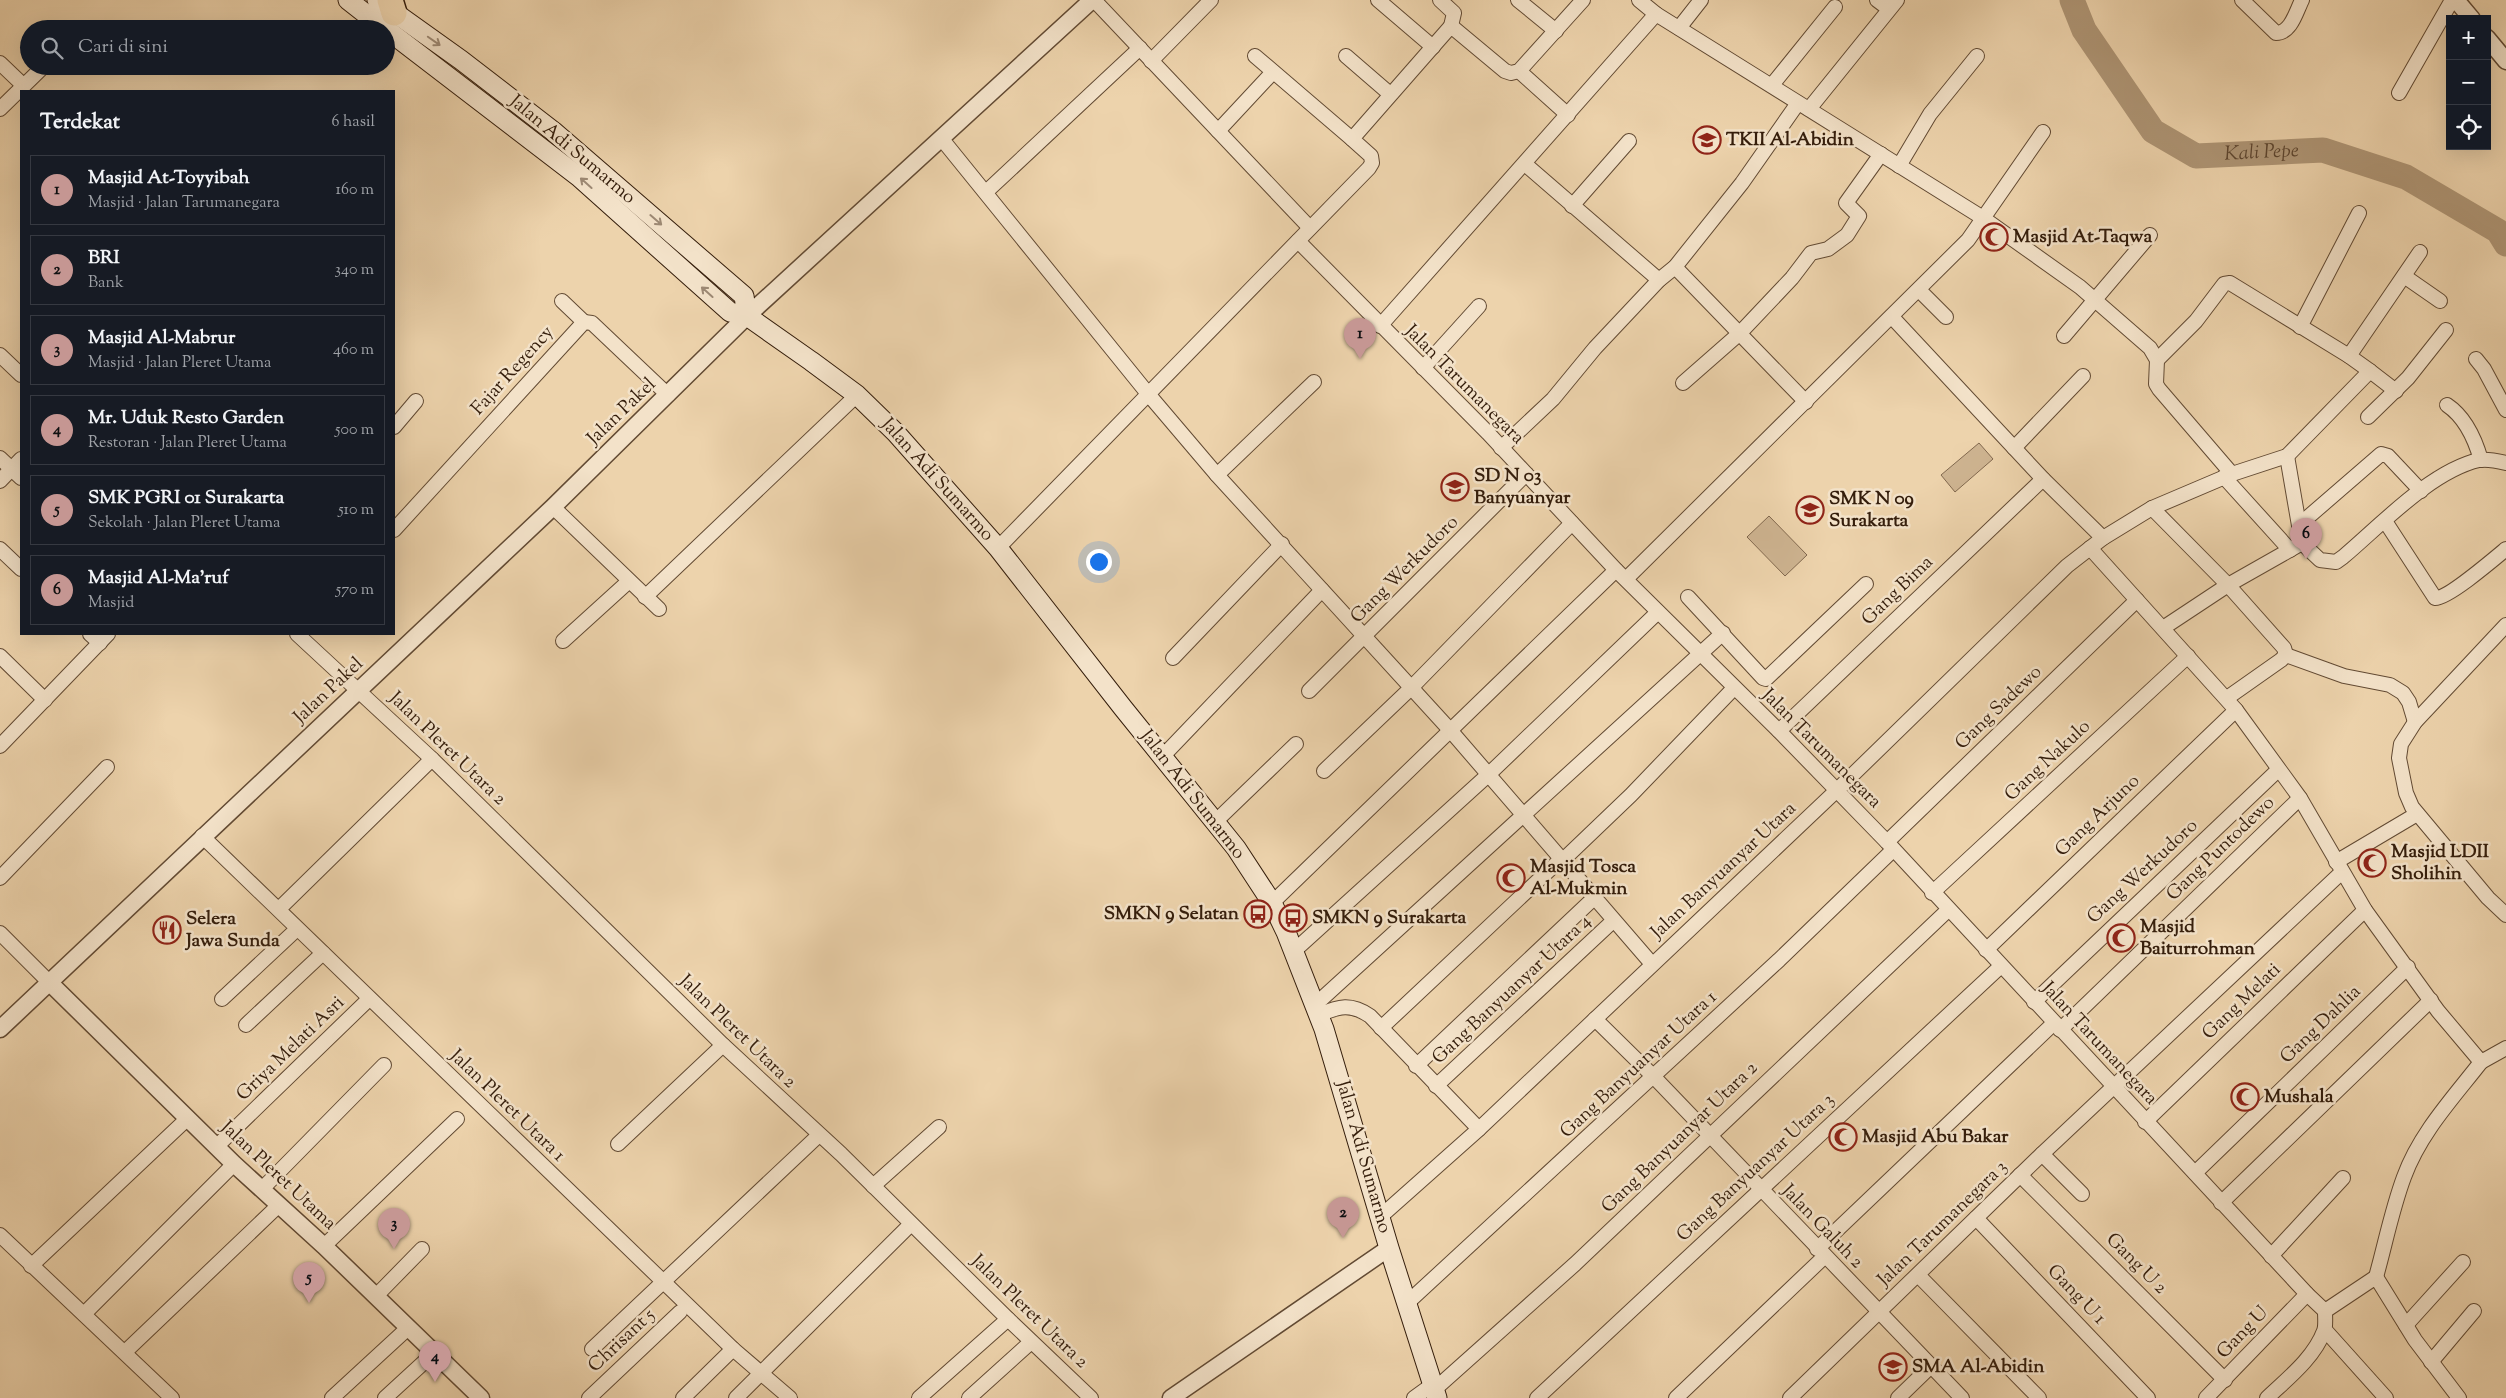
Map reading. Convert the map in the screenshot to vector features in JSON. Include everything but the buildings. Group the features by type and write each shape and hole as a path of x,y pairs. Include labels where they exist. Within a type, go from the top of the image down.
{"main road":[{"name":"Jalan Adi Sumarmo","path":"348,0 387,14 553,131 744,296 747,316"},
{"name":"Jalan Adi Sumarmo","path":"395,21 540,146 579,177 730,312 747,316 856,395 896,432 998,548 1236,848 1272,903 1294,951 1317,1010 1336,1065 1389,1248 1434,1391"},
{"path":"540,146 553,131"}],"street":[{"path":"1093,0 1310,228"},
{"name":"Jalan Pakel","path":"0,1029 202,836 553,507 747,316 1093,0"},
{"path":"1151,61 1211,0"},
{"path":"1378,0 1433,46"},
{"path":"1352,139 1451,26 1454,13 1440,0"},
{"path":"1518,0 1556,31"},
{"path":"1451,26 1505,71 1512,73 1519,71 1583,0"},
{"path":"1640,0 1656,14 1983,218 2096,300 2150,348 2157,360 2156,384 2159,389 2228,475 2296,547 2320,560 2336,562 2421,491 2451,471 2481,460 2506,463"},
{"path":"1679,28 1701,0"},
{"path":"1501,448 1553,399 1595,348 1659,280 1675,267 1803,106 1893,5 1877,0"},
{"path":"2242,0 2276,33 2281,33 2288,28 2302,0"},
{"path":"2399,93 2452,0"},
{"path":"2456,0 2469,15"},
{"path":"1772,85 1835,7"},
{"path":"1380,326 1656,14"},
{"path":"2491,43 2506,61"},
{"path":"986,192 1140,48"},
{"path":"998,548 1372,163 1371,156 1255,56"},
{"path":"1346,56 1390,94"},
{"path":"1900,166 1930,114 1977,56"},
{"path":"0,63 23,85"},
{"path":"1519,71 1568,115"},
{"path":"1218,131 1273,72"},
{"path":"0,109 34,75"},
{"path":"1272,903 1450,730 1806,402 1919,290 1968,240 2043,132"},
{"path":"941,138 1149,394 1218,475 1282,544 1410,689 1450,730 1652,964"},
{"path":"1572,206 1629,141"},
{"path":"1683,383 1740,333 1792,278 1811,254 1828,249 1847,235 1859,216 1846,203 1881,154"},
{"path":"1525,164 1659,280"},
{"path":"2300,327 2358,213"},
{"path":"2064,336 2150,235"},
{"name":"Jalan Tarumanegara","path":"1298,241 1501,448 1658,612 1780,731 1890,846 2113,1088 2325,1312"},
{"path":"2349,356 2420,252"},
{"path":"1675,267 1806,402"},
{"path":"2404,276 2440,301"},
{"path":"2157,360 2196,321 2224,284 2230,283 2349,356 2396,390"},
{"path":"1919,290 1946,316"},
{"path":"562,301 584,322 592,323 668,395"},
{"path":"1423,368 1479,306"},
{"path":"1892,317 2043,479 2103,538"},
{"name":"Fajar Regency","path":"395,529 584,322"},
{"path":"2368,417 2428,355 2446,330"},
{"path":"0,355 20,375"},
{"path":"2476,359 2484,369 2506,410"},
{"path":"2296,547 2299,524 2287,456 2370,371"},
{"path":"2014,448 2083,376"},
{"path":"1218,475 1314,382"},
{"path":"645,597 856,395"},
{"path":"395,425 416,402"},
{"path":"2447,405 2462,419 2477,447 2481,460"},
{"path":"2299,524 2384,454 2421,491"},
{"name":"Jalan Banyuanyar Utara","path":"1380,1217 1479,1129 1836,791 2023,608 2090,548 2152,508 2228,475 2287,456"},
{"path":"0,458 18,469 0,481"},
{"name":"Gang Werkudoro","path":"1309,691 1526,474"},
{"name":"Gang Bima","path":"1780,731 2043,479"},
{"path":"553,507 628,582 659,609"},
{"path":"2152,508 2228,585 2284,648 2286,655"},
{"path":"2385,521 2435,598 2440,598 2506,549"},
{"path":"1324,771 1410,689 1572,523"},
{"path":"1173,658 1282,544"},
{"path":"2163,628 2228,585 2296,547"},
{"path":"2090,548 2227,698 2300,798 2365,910 2431,1000 2481,1062"},
{"path":"0,549 20,568"},
{"path":"564,641 628,582"},
{"path":"1688,596 1763,678 1769,678 1866,584"},
{"path":"1163,756 1322,590"},
{"name":"Gang Sadewo","path":"1890,846 2137,600"},
{"path":"1294,951 1488,775 1658,612"},
{"path":"2506,625 2418,720 2399,750 2406,793 2416,814 2488,898 2506,915"},
{"path":"1317,1010 1523,815 1723,633"},
{"name":"Jalan Pleret Utara 2","path":"298,635 432,759 723,1045 873,1186 1031,1342 1091,1398"},
{"path":"1,744 45,700 99,637"},
{"path":"2227,698 2286,655"},
{"path":"2286,655 2344,676 2390,685 2406,697 2418,720"},
{"path":"0,656 45,700"},
{"name":"Gang Nakulo","path":"1932,893 2188,656"},
{"path":"1381,1028 1631,795 1734,688"},
{"name":"Gang Arjuno","path":"1986,950 2236,710"},
{"path":"1215,822 1296,744"},
{"path":"283,905 432,759"},
{"path":"0,878 107,767"},
{"name":"Gang Werkudoro","path":"2034,1002 2278,770"},
{"name":"Gang Puntodewo","path":"2057,1027 2300,798"},
{"name":"Jalan Tarumanegara 3","path":"1790,1398 2020,1175 2113,1088 2339,867 2416,814"},
{"name":"Jalan Pleret Utara 1","path":"202,836 733,1349 790,1398"},
{"name":"Gang Banyuanyar Utara 1","path":"1406,1304 1654,1077 1890,846"},
{"path":"1416,1066 1594,898"},
{"name":"Gang Banyuanyar Utara 2","path":"1414,1398 1434,1391 1575,1264 1948,910"},
{"name":"Gang Melati","path":"2145,1122 2365,910"},
{"name":"Gang Banyuanyar Utara 4","path":"1436,1086 1613,921"},
{"path":"222,999 297,929"},
{"path":"0,933 50,983"},
{"path":"246,1025 323,953"},
{"name":"Gang Banyuanyar Utara 3","path":"1537,1398 2001,966"},
{"name":"Gang Dahlia","path":"2194,1174 2408,967"},
{"name":"Jalan Pleret Utama","path":"50,983 216,1147 324,1246 478,1397"},
{"name":"Griya Melati Asri","path":"216,1147 369,999"},
{"path":"2221,1203 2431,1000"},
{"path":"1317,1010 1338,1006 1354,1008 1370,1016 1416,1066 1479,1129"},
{"name":"Jalan Galuh 2","path":"1595,1019 1654,1077 1708,1137 1761,1189 1820,1253 1962,1398"},
{"path":"1676,1398 1820,1253 2057,1027"},
{"path":"618,1144 723,1045"},
{"path":"2267,1398 2305,1360 2325,1330 2325,1312 2376,1277 2403,1177 2417,1149 2430,1127 2481,1062 2506,1048"},
{"path":"262,1189 384,1065"},
{"path":"31,1266 188,1118"},
{"path":"324,1246 457,1118"},
{"path":"873,1186 939,1127"},
{"path":"592,1349 819,1136"},
{"path":"2042,1154 2082,1194"},
{"path":"84,1314 234,1164"},
{"name":"Gang U 2","path":"2020,1175 2225,1380"},
{"path":"2271,1256 2343,1178"},
{"path":"125,1352 280,1205"},
{"name":"Gang U 1","path":"1976,1218 2148,1398"},
{"path":"736,1398 911,1224"},
{"path":"0,1235 172,1398"},
{"path":"1172,1398 1389,1248"},
{"path":"376,1296 422,1249"},
{"path":"2406,1325 2463,1262"},
{"path":"1918,1275 2039,1398"},
{"path":"2376,1277 2431,1362 2459,1398"},
{"name":"Gang U","path":"2206,1398 2307,1294"},
{"path":"2431,1362 2474,1311"},
{"name":"Chrisant 5","path":"589,1398 680,1312"},
{"path":"919,1398 1008,1319"},
{"path":"332,1398 408,1328"},
{"path":"2325,1330 2386,1398"},
{"path":"969,1398 1031,1342"},
{"path":"683,1398 733,1349"},
{"path":"385,1398 434,1353"},
{"path":"1898,1398 1931,1366"}],"shaded area":[{"path":"1979,443 1993,459 1955,492 1941,475"},
{"path":"1769,516 1807,555 1785,576 1747,537"}],"waterway":[{"name":"Kali Pepe","path":"2072,0 2084,30 2153,131 2196,156 2323,150 2406,177 2498,231 2506,244"}],"place":[{"name":"TKII Al-Abidin","path":"1707,140"},
{"name":"Masjid At-Taqwa","path":"1994,237"},
{"name":"Masjid At-Toyyibah","path":"1360,359"},
{"name":"SD N 03 Banyuanyar","path":"1455,487"},
{"name":"SMK N 09 Surakarta","path":"1810,510"},
{"name":"Masjid Al-Ma'ruf","path":"2306,559"},
{"name":"Masjid LDII Sholihin","path":"2372,863"},
{"name":"Masjid Tosca Al-Mukmin","path":"1511,878"},
{"name":"SMKN 9 Selatan","path":"1258,914"},
{"name":"SMKN 9 Surakarta","path":"1293,918"},
{"name":"Selera Jawa Sunda","path":"167,930"},
{"name":"Masjid Baiturrohman","path":"2121,938"},
{"name":"Mushala","path":"2245,1097"},
{"name":"Masjid Abu Bakar","path":"1843,1137"},
{"name":"BRI","path":"1343,1238"},
{"name":"Masjid Al-Mabrur","path":"394,1249"},
{"name":"SMK PGRI 01 Surakarta","path":"309,1303"},
{"name":"SMA Al-Abidin","path":"1893,1367"},
{"name":"Mr. Uduk Resto Garden","path":"435,1382"}]}
